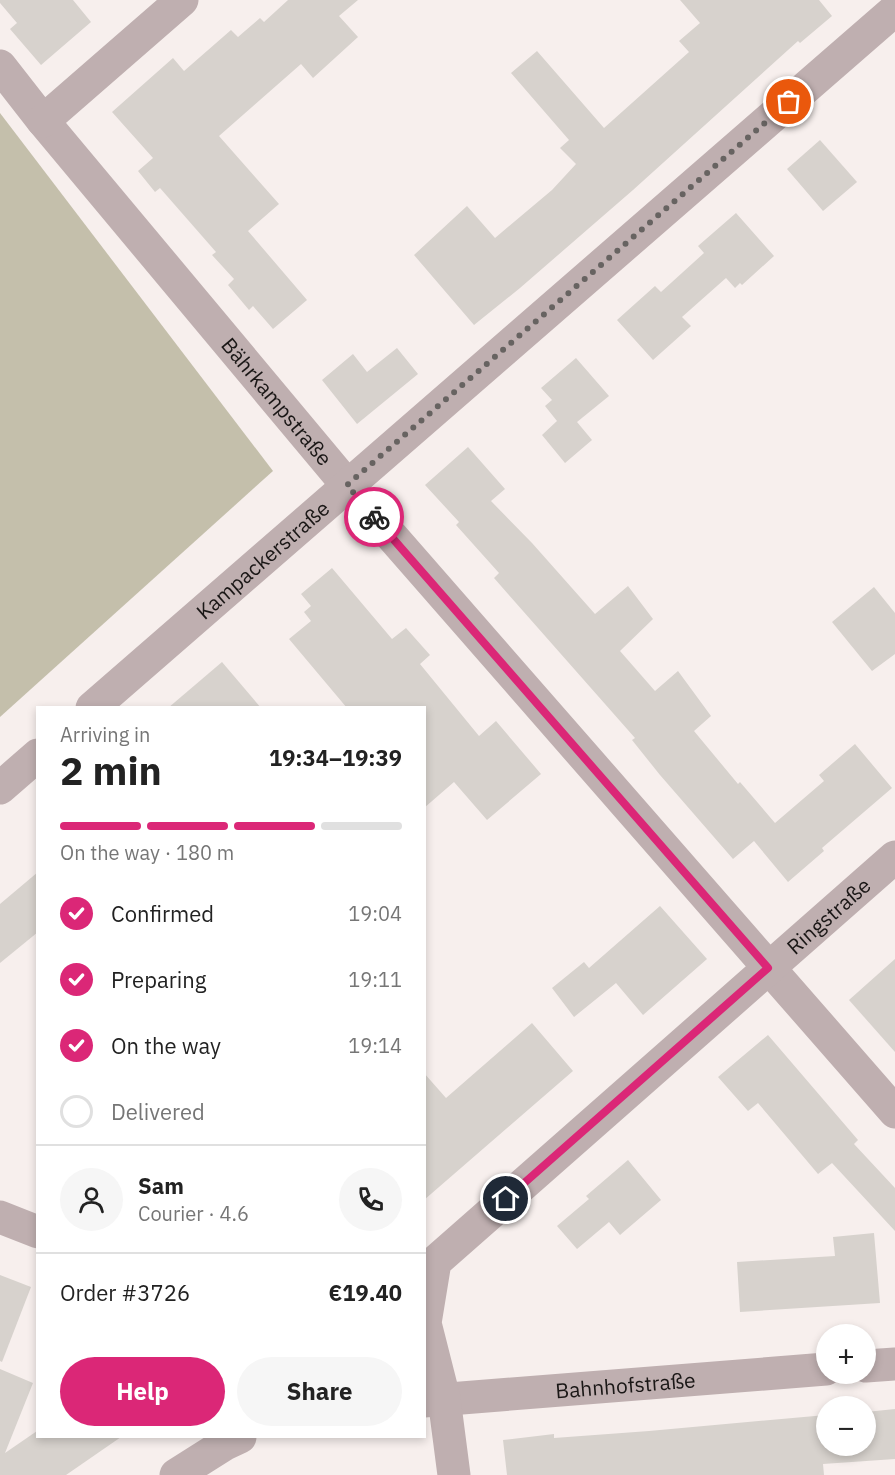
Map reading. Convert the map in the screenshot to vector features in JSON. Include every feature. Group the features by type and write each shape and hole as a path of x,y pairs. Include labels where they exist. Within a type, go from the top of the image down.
{"street":[{"path":"43,121 182,0"},
{"name":"Kampackerstraße","path":"94,706 895,10"},
{"name":"Bährkampstraße","path":"0,66 43,121 347,485 895,1112"},
{"path":"0,788 36,757"},
{"name":"Ringstraße","path":"426,1317 435,1262 895,857"},
{"path":"0,1217 36,1231"},
{"name":"Ringstraße","path":"426,1331 434,1399 454,1475"},
{"path":"876,1365 895,1364"},
{"name":"Bahnhofstraße","path":"434,1399 816,1370"},
{"path":"176,1475 238,1438"}],"shaded area":[{"path":"0,113 273,471 0,717"}],"building":[{"path":"0,0 73,0 91,22 41,65 10,29 17,23"},
{"path":"288,0 358,0 339,16 358,37 313,78 301,64 219,136 279,204 248,231 307,300 273,329 253,306 249,310 228,285 234,279 212,255 216,252 160,188 155,192 138,171 153,158 112,112 173,58 184,71 231,30 238,37 260,18 264,22"},
{"path":"680,0 819,0 832,16 800,43 798,41 633,190 474,325 414,255 467,206 495,238 552,190 576,164 560,148 569,140 511,73 537,51 604,128 689,52 679,41 700,23"},
{"path":"820,140 857,182 823,211 787,169"},
{"path":"736,213 774,256 742,285 740,283 735,288 726,278 682,317 691,326 653,360 617,320 655,286 661,292 704,253 698,246"},
{"path":"397,348 418,374 357,424 322,380 353,354 367,372"},
{"path":"576,358 609,396 577,422 592,440 565,463 542,435 557,421 545,406 552,400 541,388"},
{"path":"468,447 505,489 491,501 595,614 628,586 653,619 620,651 655,691 678,671 711,716 694,731 738,784 740,782 775,823 824,781 819,775 855,744 892,788 822,848 824,851 788,882 754,841 733,859 660,775 632,740 635,738 494,578 499,573 456,525 459,522 425,485"},
{"path":"332,568 392,639 406,628 430,655 420,664 479,736 496,721 541,774 487,820 454,782 426,806 426,706 345,706 289,639 311,621 304,612 311,606 301,594"},
{"path":"874,587 895,613 895,654 872,671 832,622"},
{"path":"222,662 259,706 170,706"},
{"path":"36,874 36,934 0,963 0,904"},
{"path":"660,906 707,959 643,1015 616,983 574,1017 552,988 584,962 589,968"},
{"path":"895,959 895,1052 849,1000"},
{"path":"532,1023 573,1071 426,1198 426,1075 446,1098"},
{"path":"768,1035 858,1140 854,1144 895,1188 895,1231 832,1163 818,1174 758,1103 748,1111 718,1077"},
{"path":"628,1160 661,1200 620,1235 609,1222 577,1249 557,1226 589,1199 586,1196"},
{"path":"874,1233 880,1303 740,1312 737,1262 835,1256 833,1237"},
{"path":"0,1275 31,1287 2,1362 0,1361"},
{"path":"0,1369 33,1383 5,1453 36,1432 36,1438 120,1438 66,1475 0,1475"},
{"path":"895,1409 895,1459 823,1464 824,1475 507,1475 503,1440 554,1434 554,1438 649,1431 816,1416 816,1456 876,1456 876,1411"}],"way so far":[{"path":"374,517 347,485 789,102"}],"route":[{"path":"374,517 768,968 506,1199"}]}
